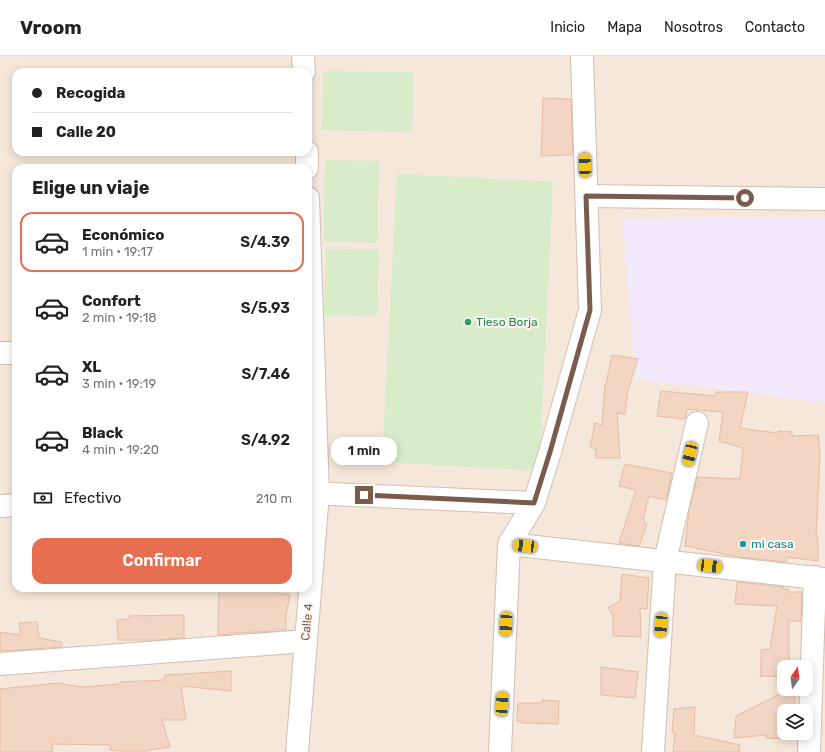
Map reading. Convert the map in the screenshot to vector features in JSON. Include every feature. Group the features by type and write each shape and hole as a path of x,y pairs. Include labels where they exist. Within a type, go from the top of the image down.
{"street":[{"path":"303,56 304,68"},
{"path":"500,752 510,544 534,503 590,310 582,56"},
{"path":"586,196 825,199"},
{"path":"0,353 12,352"},
{"path":"653,752 665,561 697,423"},
{"name":"Calle 4","path":"312,441 312,514"},
{"path":"313,493 534,503"},
{"path":"0,506 12,505"},
{"path":"510,544 820,578 809,752"},
{"name":"Calle 4","path":"297,752 308,592"},
{"path":"0,664 306,641"}],"shaded area":[{"path":"0,56 825,56 825,752 0,752"},
{"path":"825,217 825,403 635,379 623,219"}],"green space":[{"path":"323,71 413,72 412,132 322,130"},
{"path":"325,160 379,161 377,243 323,241"},
{"name":"Tieso Borja","path":"397,174 553,182 539,471 382,462"},
{"path":"326,249 379,250 377,316 324,315"}],"building":[{"path":"543,98 571,99 573,155 541,156"},
{"path":"612,355 638,359 628,390 625,414 617,413 620,458 595,458 596,449 590,447 595,423 602,425 605,384"},
{"path":"661,391 715,396 716,392 748,392 740,428 777,433 778,431 792,432 792,436 818,435 820,453 816,537 818,537 818,561 787,557 787,562 739,557 685,546 689,512 697,477 740,479 743,448 719,441 723,412 687,409 685,419 657,416"},
{"path":"625,464 672,473 666,500 649,496 643,520 647,524 639,546 619,543 636,490 619,486"},
{"path":"622,574 649,578 647,609 640,608 641,637 613,636 613,615 608,608 620,601"},
{"path":"737,582 784,587 783,589 788,589 788,592 802,592 801,621 789,621 789,660 777,660 777,677 760,676 761,650 770,649 777,606 735,604"},
{"path":"219,592 276,592 290,595 286,615 286,630 277,629 276,631 218,635"},
{"path":"184,615 184,638 118,640 117,620 129,619 129,616"},
{"path":"37,622 39,638 62,642 62,647 0,651 0,632 21,635 19,623"},
{"path":"601,667 638,672 635,698 601,695"},
{"path":"231,671 231,691 181,686 186,720 162,720 170,747 148,750 149,751 118,751 110,750 110,745 52,744 53,752 0,752 0,689 58,683 82,687 120,684 120,682 164,680 165,675"},
{"path":"777,696 794,696 795,704 777,704 777,738 766,738 766,735 734,738 736,716"},
{"path":"542,700 559,701 558,724 521,723 521,721 517,721 518,703 542,703"},
{"path":"695,707 694,735 740,745 739,752 673,752 675,733 672,732 674,709"}],"place":[{"name":"Tieso Borja","path":"468,322"},
{"name":"mi casa","path":"743,544"}],"route":[{"path":"364,495 534,503 590,310 586,196 745,198"}]}
